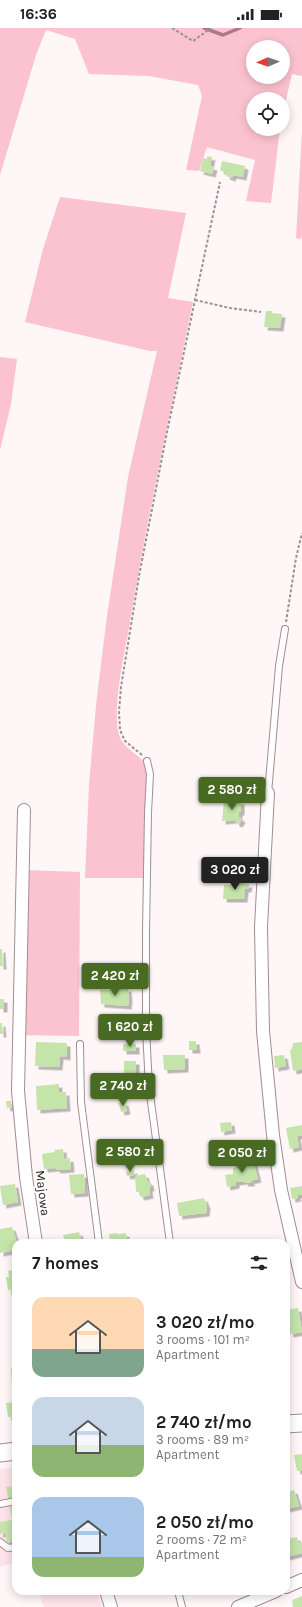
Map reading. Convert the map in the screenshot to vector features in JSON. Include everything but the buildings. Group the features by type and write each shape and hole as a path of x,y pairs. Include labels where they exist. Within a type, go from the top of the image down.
{"main road":[{"path":"290,1424 302,1423"},
{"path":"0,1452 12,1451"}],"street":[{"path":"268,793 261,927 263,1031 273,1135 281,1190 302,1282"},
{"name":"Majowa","path":"24,810 18,1091 26,1177 35,1239"},
{"path":"290,1585 302,1580"},
{"path":"107,1595 111,1607"},
{"path":"238,1607 266,1595"}],"lane":[{"path":"268,793 278,674 285,629"},
{"path":"147,761 150,774 146,940 146,1029 149,1087 169,1239"},
{"path":"80,1044 81,1102 98,1239"},
{"path":"0,1504 12,1502"},
{"path":"0,1542 8,1548 12,1548"},
{"path":"179,1595 182,1607"}],"path":[{"path":"172,28 193,41 211,28"},
{"path":"147,761 140,753 125,741 120,730 119,712 121,687 139,576 167,432 220,182"},
{"path":"195,300 230,308 261,312"},
{"path":"285,629 296,558 302,533"}],"shaded area":[{"path":"0,28 302,28 302,76 292,74 290,83 290,40 246,40 246,84 290,84 288,92 246,92 246,136 279,136 271,203 246,201 255,160 207,147 199,171 186,170 202,96 198,85 149,76 89,74 75,39 46,30 36,55 0,175"},
{"path":"302,130 302,234 301,239 296,238"},
{"path":"60,197 186,213 168,298 193,302 144,546 122,667 117,712 117,724 121,740 147,766 144,878 85,878 89,785 96,705 107,616 128,477 157,351 150,351 25,322 43,249"},
{"path":"0,357 17,359 11,404 0,450"},
{"path":"26,870 80,872 79,1036 21,1035"},
{"path":"12,1468 12,1563 0,1567 0,1469"},
{"path":"40,1595 98,1595 102,1607 44,1607"}],"waterway":[{"path":"204,28 223,35 240,28"}]}
